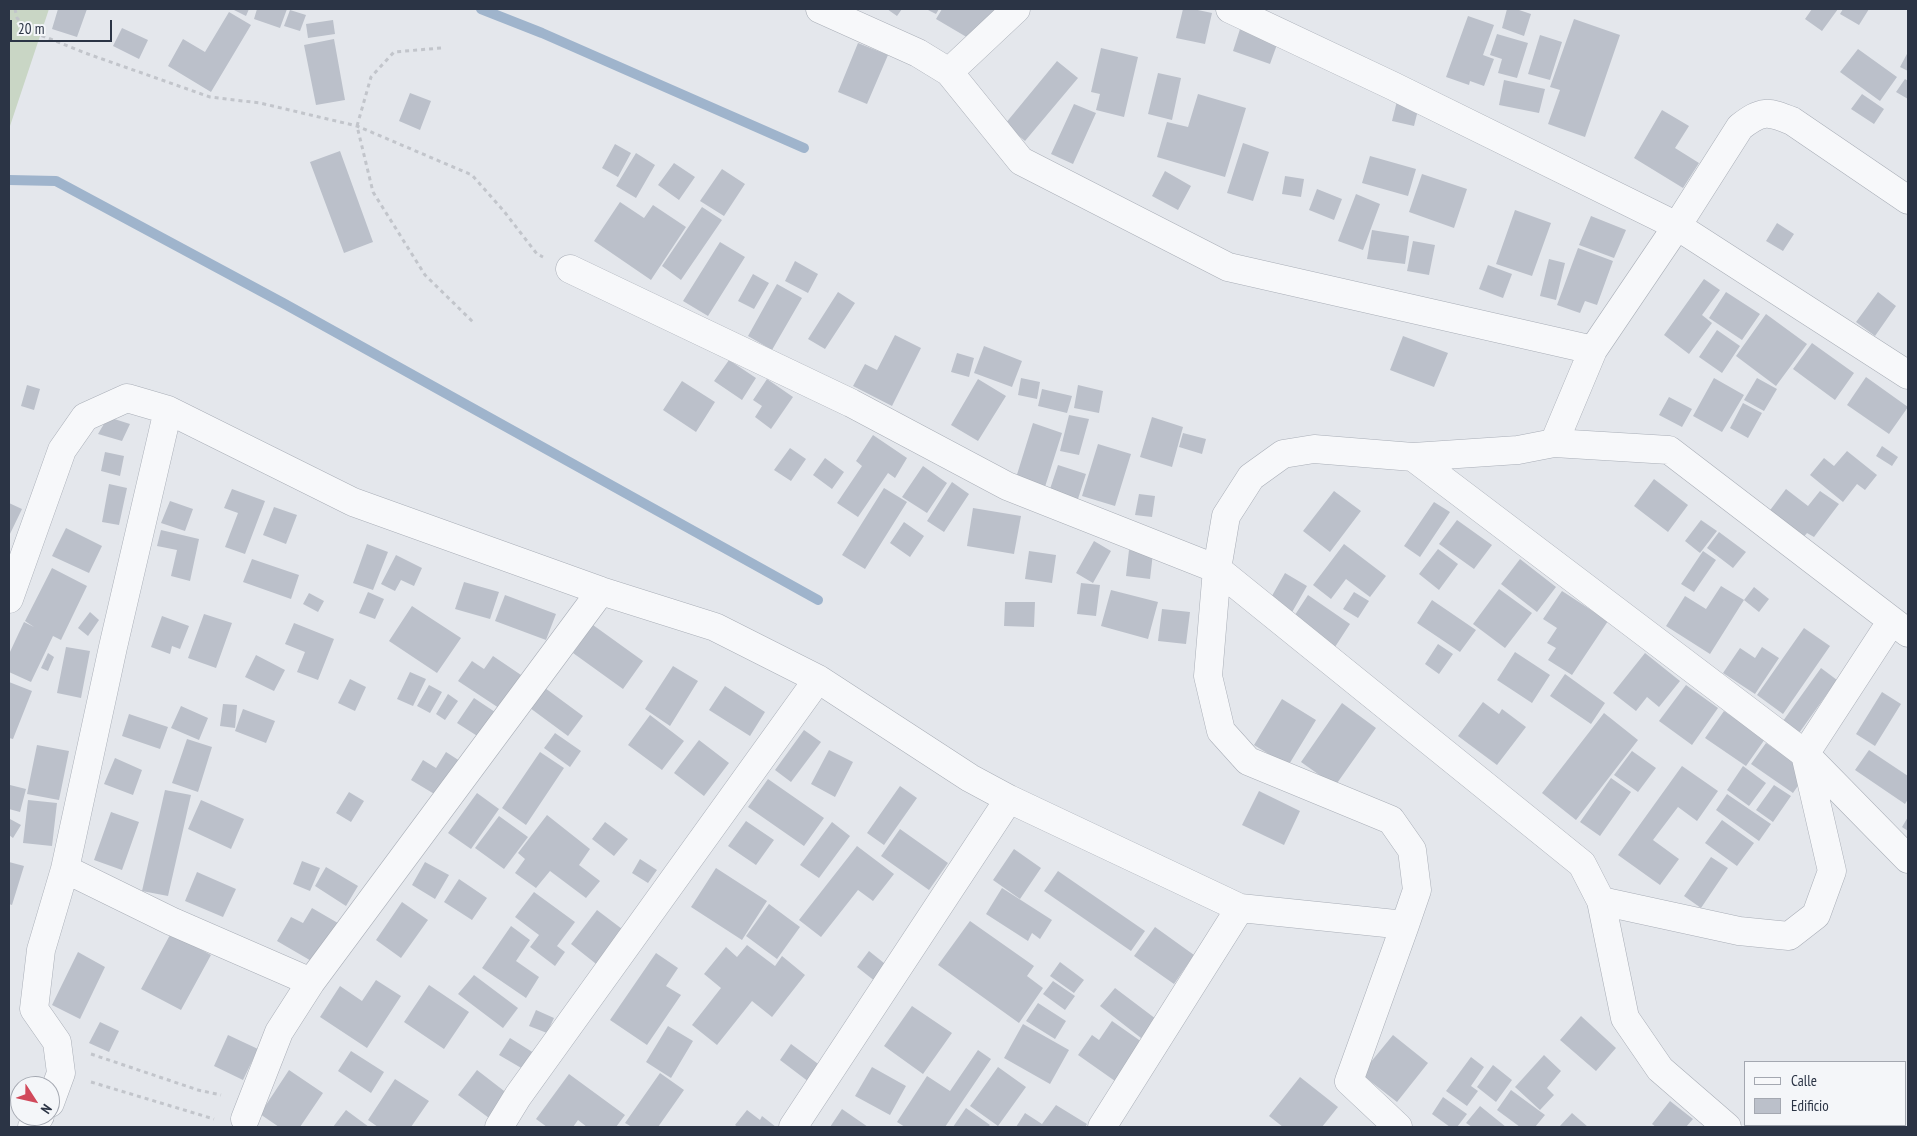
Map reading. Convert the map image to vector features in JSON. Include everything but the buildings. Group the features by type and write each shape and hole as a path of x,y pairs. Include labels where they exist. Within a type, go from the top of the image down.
{"street":[{"path":"820,9 918,53 949,72 1021,161 1228,267 1593,350"},
{"path":"949,72 1016,9"},
{"path":"1230,9 1393,86 1677,226 1908,375"},
{"path":"1554,443 1593,350 1677,226 1740,127 1752,117 1772,112 1792,121 1908,200"},
{"path":"570,268 851,403 1007,486 1217,569 1582,864 1601,901 1625,1018 1660,1069 1727,1127"},
{"path":"9,600 62,450 85,416 127,398 168,410 353,502 602,591 715,627 818,679 970,778 1010,799 1240,908 1405,925"},
{"path":"60,1076 58,1042 34,1009 41,950 65,870 115,638 168,410"},
{"path":"1398,1127 1349,1081 1417,890 1412,850 1391,820 1248,761 1221,731 1208,676 1217,569 1226,516 1251,477 1283,454 1314,449 1413,457 1518,450 1554,443 1669,450 1900,628 1804,754"},
{"path":"1413,457 1804,754 1908,859"},
{"path":"234,1120 279,1032 311,982 602,591"},
{"path":"500,1127 518,1096 818,679"},
{"path":"1601,901 1739,932 1788,936 1816,915 1832,871 1804,754"},
{"path":"793,1127 1010,799"},
{"path":"65,870 171,922 311,982"},
{"path":"1102,1127 1240,908"}],"path":[{"path":"15,9 17,18 30,31 88,54 210,97 260,103 357,126 472,174 537,254 570,268"},
{"path":"440,48 394,52 371,77 357,126 373,192 425,275 473,322"},
{"path":"58,1042 198,1090 225,1096 236,1106 234,1120 61,1073"}],"green space":[{"path":"9,9 49,9 9,129"}],"waterway":[{"path":"481,9 542,33 804,148"},
{"path":"9,180 56,181 283,303 818,600"}]}
